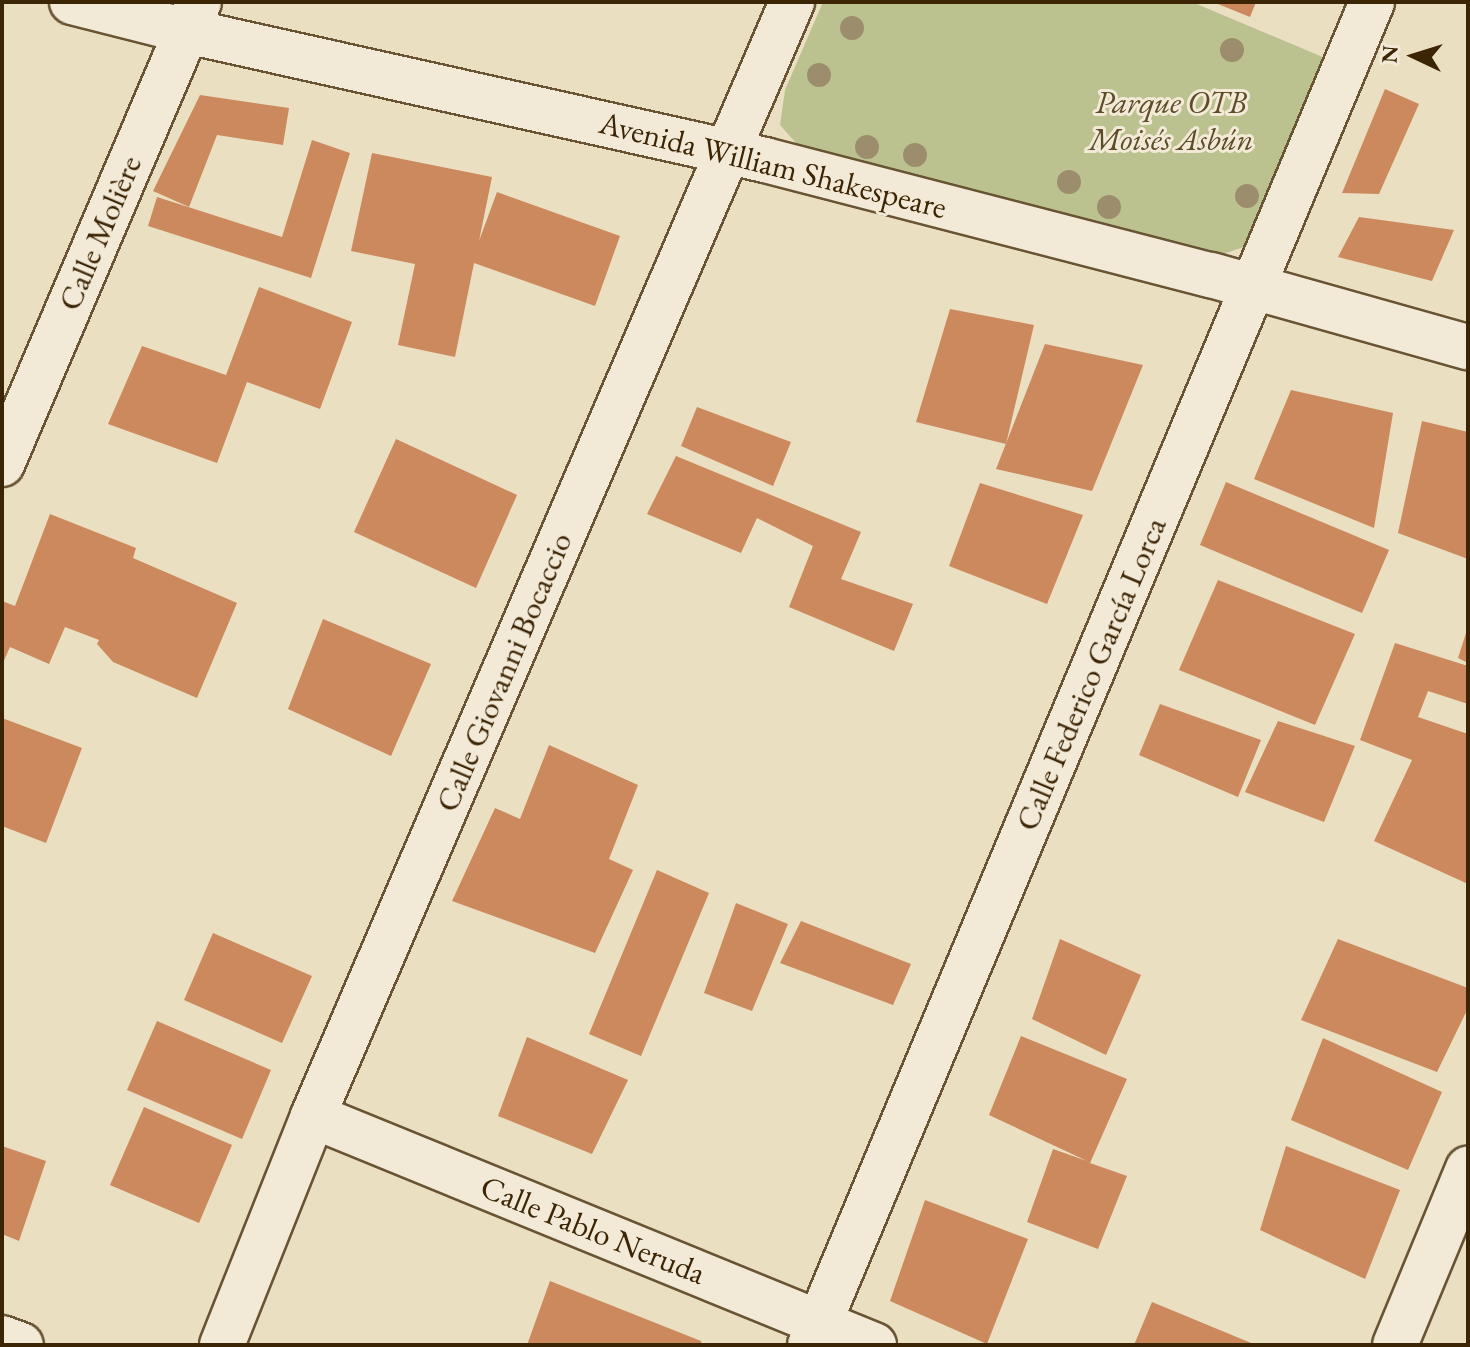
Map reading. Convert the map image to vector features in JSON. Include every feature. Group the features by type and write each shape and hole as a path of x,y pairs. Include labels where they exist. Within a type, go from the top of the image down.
{"street":[{"name":"Avenida William Shakespeare","path":"72,2 193,16 1253,287 1468,347"},
{"name":"Calle Giovanni Bocaccio","path":"222,1345 313,1116 792,2"},
{"name":"Calle Federico García Lorca","path":"815,1333 1372,2"},
{"name":"Calle Molière","path":"2,464 193,16"},
{"name":"Calle Pablo Neruda","path":"313,1116 815,1333 874,1345"},
{"path":"1395,1345 1468,1169"},
{"path":"2,1338 21,1345"}],"green space":[{"name":"Parque OTB Moisés Asbún","path":"823,2 1192,2 1325,58 1247,246 1220,255 797,144 780,125 785,90"}],"building":[{"path":"1213,2 1256,2 1250,17"},
{"path":"1385,89 1419,104 1379,194 1342,193"},
{"path":"200,95 289,108 283,145 217,135 189,207 153,191"},
{"path":"312,140 350,153 311,278 148,226 157,197 282,237"},
{"path":"372,153 492,177 479,241 497,192 620,236 595,306 474,263 455,357 398,345 415,264 351,251"},
{"path":"1359,217 1454,230 1432,281 1338,257"},
{"path":"259,287 352,322 320,409 247,382 217,463 108,424 142,346 226,375"},
{"path":"950,309 1034,325 1006,444 916,422"},
{"path":"1045,344 1143,365 1092,491 996,469"},
{"path":"1291,390 1393,413 1374,528 1254,479"},
{"path":"697,407 791,442 773,486 681,446"},
{"path":"1422,421 1468,432 1468,559 1398,533"},
{"path":"396,439 517,495 476,588 354,532"},
{"path":"676,456 861,532 841,579 913,604 894,651 789,607 813,546 757,518 741,553 647,514"},
{"path":"1226,482 1389,550 1362,613 1200,545"},
{"path":"980,483 1083,515 1047,604 949,566"},
{"path":"50,514 136,548 133,558 237,603 197,698 113,662 97,644 99,640 65,627 49,664 10,647 2,665 2,601 15,606"},
{"path":"1218,580 1355,634 1315,725 1179,670"},
{"path":"323,619 431,664 391,756 288,709"},
{"path":"1468,630 1468,663 1458,658"},
{"path":"1395,643 1468,666 1468,704 1428,691 1418,717 1468,734 1468,884 1374,841 1412,760 1360,740"},
{"path":"1160,704 1261,740 1238,797 1139,755"},
{"path":"2,718 82,748 46,843 2,826"},
{"path":"1278,721 1355,746 1324,822 1245,792"},
{"path":"549,745 638,785 609,859 633,870 595,953 452,901 495,808 520,819"},
{"path":"657,870 709,893 641,1056 589,1034"},
{"path":"736,903 788,924 752,1011 704,993"},
{"path":"801,921 911,964 893,1005 780,963"},
{"path":"213,933 312,976 282,1043 184,1000"},
{"path":"1060,939 1141,975 1106,1055 1032,1019"},
{"path":"1338,939 1468,988 1468,1008 1437,1072 1301,1020"},
{"path":"157,1021 271,1070 242,1139 127,1090"},
{"path":"1021,1036 1127,1079 1090,1163 1127,1176 1098,1249 1027,1222 1053,1149 1087,1161 989,1115"},
{"path":"527,1037 628,1080 592,1154 498,1116"},
{"path":"1323,1038 1442,1092 1408,1170 1291,1120"},
{"path":"144,1107 232,1145 199,1223 110,1185"},
{"path":"2,1146 46,1161 19,1241 2,1234"},
{"path":"1286,1146 1400,1190 1365,1279 1260,1230"},
{"path":"925,1200 1028,1239 987,1344 890,1301"},
{"path":"550,1281 701,1341 702,1345 527,1345"},
{"path":"1152,1302 1256,1345 1134,1345"}]}
